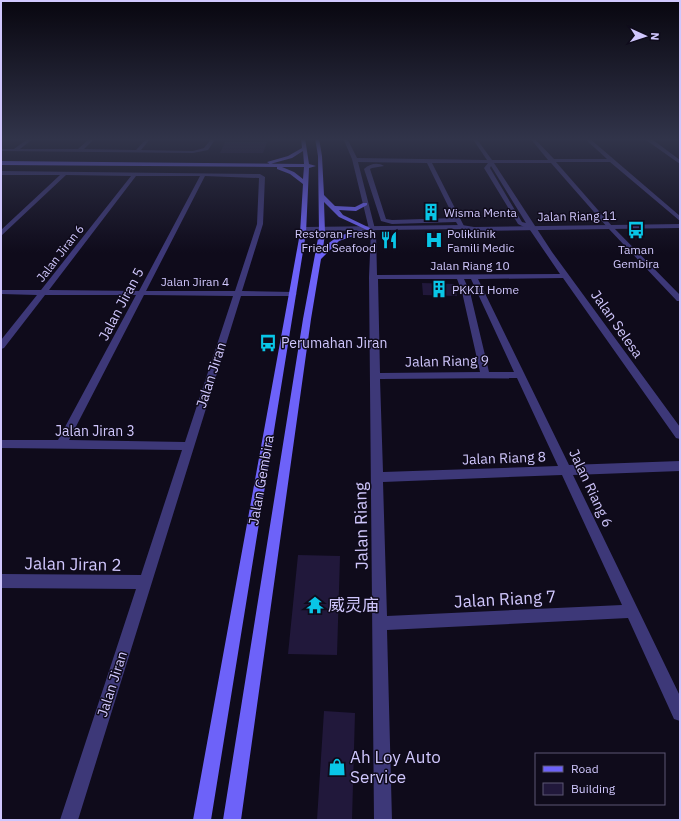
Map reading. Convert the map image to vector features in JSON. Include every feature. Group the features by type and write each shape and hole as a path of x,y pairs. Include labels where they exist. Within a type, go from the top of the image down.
{"main road":[{"path":"294,176 306,184"},
{"name":"Jalan Gembira","path":"202,820 293,294 303,230 306,176"},
{"name":"Jalan Gembira","path":"232,820 307,319 322,231 321,176"},
{"path":"322,196 333,208 350,221 369,230"},
{"path":"333,208 356,209 365,204"},
{"path":"318,259 328,246 337,239 369,230"}],"street":[{"path":"1,234 62,176"},
{"name":"Jalan Jiran 6","path":"1,346 133,176"},
{"name":"Jalan Jiran 5","path":"61,445 203,176"},
{"name":"Jalan Jiran","path":"69,820 260,224 262,177 259,176"},
{"name":"Jalan Riang","path":"359,176 369,230 373,277 383,820"},
{"path":"369,176 382,218 385,221 458,220"},
{"path":"437,176 462,227"},
{"name":"Jalan Selesa","path":"493,176 520,222 532,228 680,435"},
{"path":"566,176 610,227 680,300"},
{"path":"631,176 680,219"},
{"name":"Jalan Riang 11","path":"369,230 458,231 474,229 680,226"},
{"name":"Jalan Riang 11","path":"303,230 322,231 462,227 474,229"},
{"name":"Jalan Riang 10","path":"373,277 566,276"},
{"path":"460,277 466,292 484,375"},
{"name":"Jalan Riang 6","path":"474,277 680,713"},
{"name":"Jalan Jiran 4","path":"1,292 293,294"},
{"name":"Jalan Riang 9","path":"375,376 520,375"},
{"name":"Jalan Jiran 3","path":"1,444 189,446"},
{"name":"Jalan Riang 8","path":"377,477 680,466"},
{"name":"Jalan Jiran 2","path":"1,581 145,582"},
{"name":"Jalan Riang 7","path":"379,623 632,611"}],"building":[{"name":"PKKII Home","path":"422,283 454,284 457,296 423,295"},
{"name":"威灵庙","path":"298,555 340,556 337,655 288,654"},
{"name":"Ah Loy Auto Service","path":"324,711 355,713 352,820 317,820"}],"place":[{"name":"Wisma Menta","path":"431,212"},
{"name":"Taman Gembira","path":"636,230"},
{"name":"Restoran Fresh Fried Seafood","path":"389,240"},
{"name":"Poliklinik Famili Medic","path":"434,240"},
{"name":"PKKII Home","path":"439,289"},
{"name":"Perumahan Jiran","path":"268,343"},
{"name":"威灵庙","path":"315,605"},
{"name":"Ah Loy Auto Service","path":"337,767"}]}
